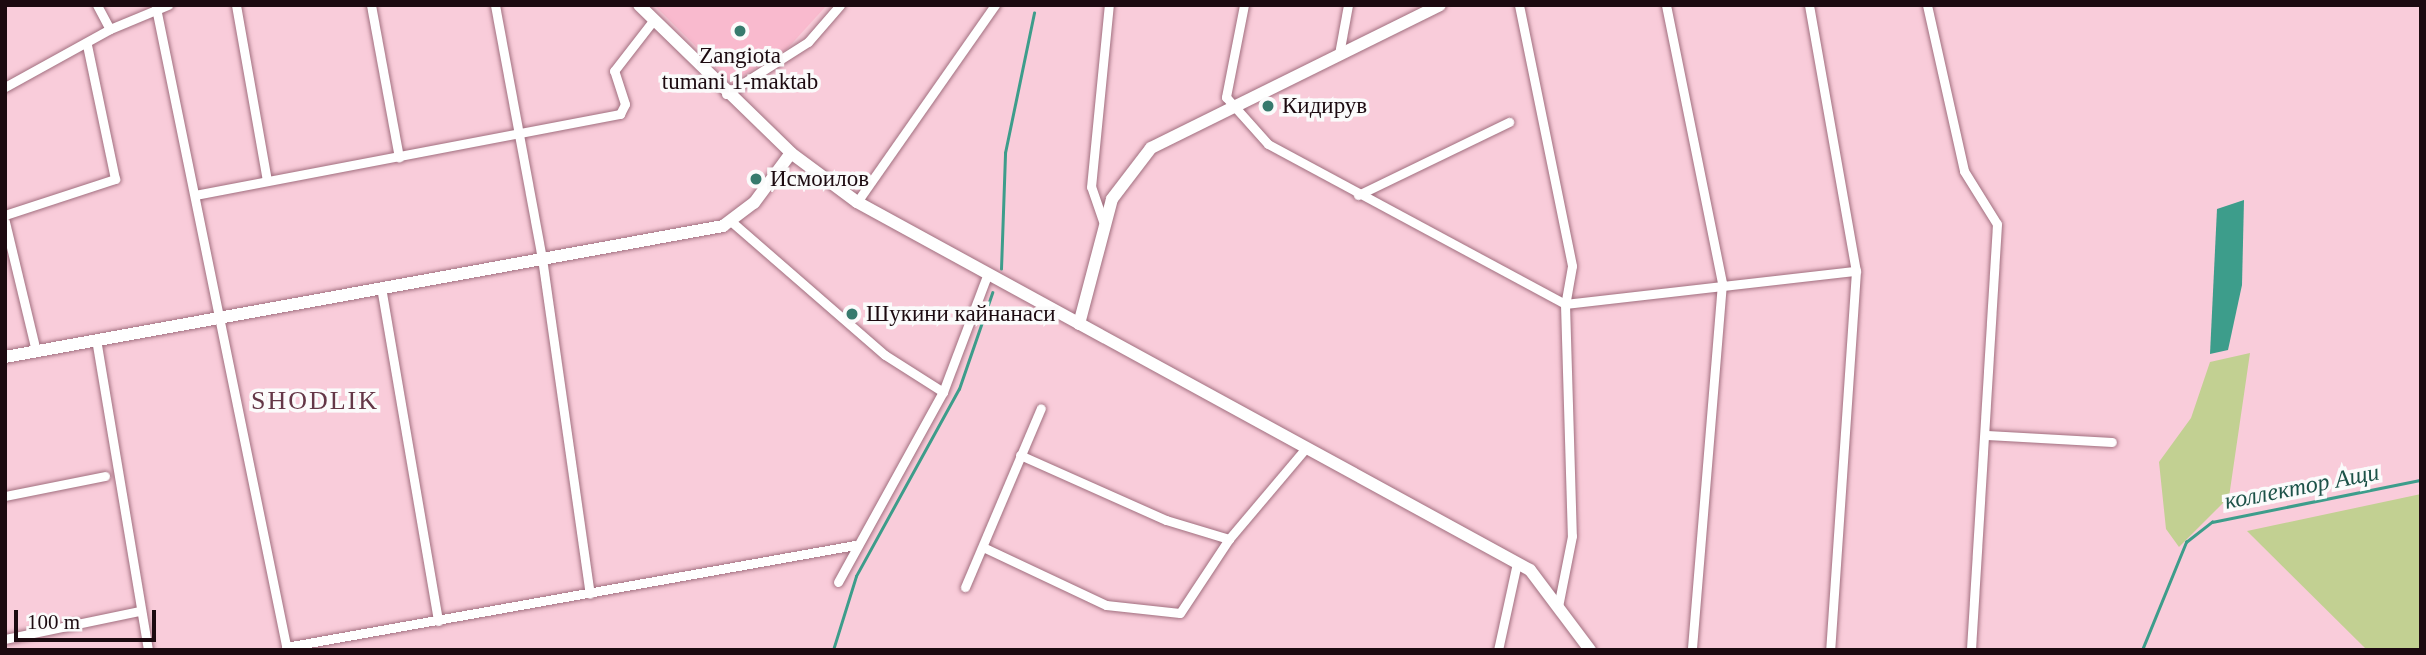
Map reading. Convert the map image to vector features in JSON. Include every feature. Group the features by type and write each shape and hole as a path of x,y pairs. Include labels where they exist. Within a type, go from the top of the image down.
{"main road":[{"path":"639,5 652,22 791,153 858,202 1517,563 1558,607 1590,650"},
{"path":"1079,324 1088,307 1103,221 1124,178 1151,148 1440,5"},
{"path":"5,357 733,223 791,153"}],"street":[{"path":"96,5 110,29"},
{"path":"5,87 88,45 110,29 168,5"},
{"path":"236,5 267,180"},
{"path":"371,5 399,157"},
{"path":"495,5 521,134 590,594"},
{"path":"726,94 808,41 841,5"},
{"path":"858,202 995,5"},
{"path":"1103,221 1091,187 1109,5"},
{"path":"1244,5 1226,97 1230,107 1268,144 1358,195 1565,304 1722,283 1856,271"},
{"path":"1339,54 1348,5"},
{"path":"1518,5 1572,266 1565,304 1572,536 1558,607"},
{"path":"1665,5 1722,283 1692,650"},
{"path":"1809,5 1856,271 1830,650"},
{"path":"1927,5 1965,171 1997,224 1987,435 1971,650"},
{"path":"156,8 287,648 855,545"},
{"path":"195,195 620,114 625,104 614,71 652,22"},
{"path":"5,215 115,179 88,45"},
{"path":"1358,195 1508,122"},
{"path":"5,222 36,351"},
{"path":"733,223 885,355 943,392"},
{"path":"838,582 855,545 943,392 988,273"},
{"path":"381,287 438,621"},
{"path":"96,339 139,611 148,650"},
{"path":"965,587 985,548 992,513 1041,408"},
{"path":"1987,435 2112,442"},
{"path":"985,548 1106,605 1181,614 1229,539 1306,448"},
{"path":"1020,456 1166,520 1229,539"},
{"path":"5,496 105,476"},
{"path":"1498,650 1517,563"},
{"path":"5,639 139,611"}],"shaded area":[{"name":"Zangiota tumani 1-maktab","path":"654,5 827,5 786,50 732,82"},
{"path":"2244,200 2242,285 2228,350 2210,354 2217,209"},
{"path":"2250,353 2229,497 2179,547 2166,529 2159,462 2191,418 2210,362"},
{"path":"2421,494 2421,650 2367,650 2247,531"}],"waterway":[{"path":"1001,269 1005,153 1034,13"},
{"path":"833,650 856,576 959,389 992,293"},
{"path":"2421,338 2421,446"},
{"name":"коллектор Ащи","path":"2142,650 2186,542 2212,522 2421,480"}],"place":[{"name":"Zangiota tumani 1-maktab","path":"740,31"},
{"name":"Кидирув","path":"1268,106"},
{"name":"Исмоилов","path":"756,179"},
{"name":"Шукини кайнанаси","path":"852,314"}],"district":[{"name":"SHODLIK","path":"315,401"}]}
